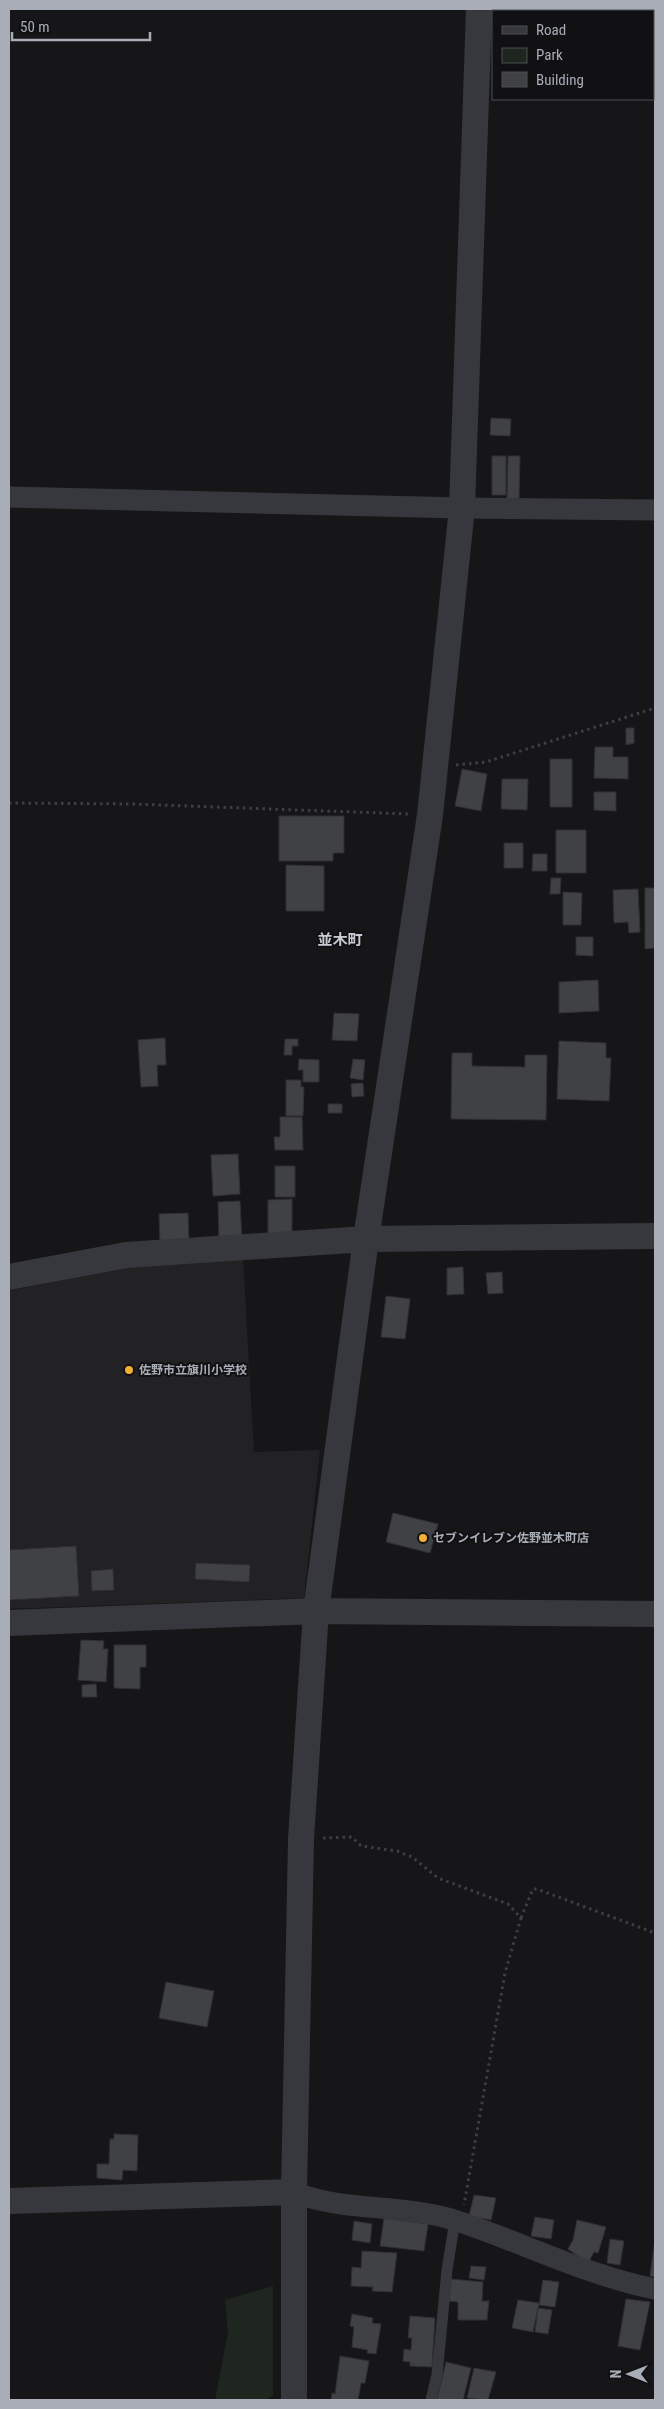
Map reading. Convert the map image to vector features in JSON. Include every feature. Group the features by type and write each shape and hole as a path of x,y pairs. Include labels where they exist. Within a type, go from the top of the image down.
{"street":[{"path":"294,2400 294,2192 301,1839 316,1611 366,1239 430,815 462,508 479,9"},
{"path":"9,497 462,508 655,510"},
{"path":"9,1277 126,1255 366,1239 655,1236"},
{"path":"9,1623 316,1611 655,1614"},
{"path":"9,2201 294,2192 311,2199 410,2211 458,2222 623,2283 655,2289"}],"lane":[{"path":"431,2400 437,2375 447,2270 458,2222"}],"path":[{"path":"435,766 486,762 655,708"},
{"path":"9,803 133,804 430,815"},
{"path":"301,1839 352,1837 361,1846 397,1851 412,1857 438,1878 508,1904 520,1918"},
{"path":"458,2222 505,1973 520,1918 533,1889 537,1888 655,1933"}],"shaded area":[{"name":"佐野市立旗川小学校","path":"243,1258 254,1452 320,1450 304,1598 9,1609 9,1291 120,1268"}],"green space":[{"path":"273,2286 273,2395 266,2400 215,2400 228,2332 225,2300"}],"building":[{"path":"491,418 511,419 510,436 490,435"},
{"path":"492,456 506,456 506,495 492,495"},
{"path":"508,456 520,456 519,498 507,499"},
{"path":"626,728 634,728 634,743 626,745"},
{"path":"595,747 613,747 613,757 628,757 628,779 594,778"},
{"path":"550,759 572,759 572,807 550,807"},
{"path":"462,769 487,774 481,811 455,806"},
{"path":"502,779 528,779 527,810 501,809"},
{"path":"594,792 616,792 616,811 594,810"},
{"path":"279,816 344,816 344,853 333,853 333,861 279,861"},
{"path":"556,830 586,830 586,873 556,873"},
{"path":"504,843 523,843 523,868 504,868"},
{"path":"533,854 547,854 547,871 532,871"},
{"path":"286,865 324,866 324,911 286,911"},
{"path":"551,878 561,878 560,894 550,894"},
{"path":"645,888 655,888 655,948 645,949"},
{"path":"638,889 640,932 629,933 628,922 614,923 613,890"},
{"path":"563,892 582,893 581,925 563,925"},
{"path":"576,937 593,937 593,956 576,955"},
{"path":"598,980 599,1011 559,1013 559,982"},
{"path":"334,1013 359,1014 357,1041 332,1040"},
{"path":"165,1038 166,1065 157,1065 158,1086 141,1087 138,1040"},
{"path":"285,1039 298,1039 298,1046 292,1046 292,1055 284,1055"},
{"path":"559,1041 606,1043 606,1058 611,1058 609,1101 557,1099"},
{"path":"452,1053 472,1053 472,1066 525,1067 525,1055 547,1055 546,1120 451,1119"},
{"path":"299,1059 319,1060 319,1082 303,1082 303,1070 298,1070"},
{"path":"353,1059 365,1060 363,1080 350,1078"},
{"path":"286,1080 301,1080 301,1087 304,1087 303,1116 286,1116"},
{"path":"363,1083 364,1096 352,1097 351,1084"},
{"path":"328,1104 342,1104 342,1113 328,1113"},
{"path":"280,1117 302,1117 303,1150 275,1150 274,1137 280,1137"},
{"path":"238,1154 240,1194 213,1196 211,1155"},
{"path":"275,1166 295,1166 295,1197 275,1197"},
{"path":"292,1199 292,1235 268,1236 268,1200"},
{"path":"240,1201 242,1241 219,1242 218,1202"},
{"path":"188,1213 189,1243 160,1244 159,1214"},
{"path":"463,1267 464,1294 447,1295 447,1268"},
{"path":"502,1272 503,1293 488,1294 486,1273"},
{"path":"386,1296 410,1299 405,1339 381,1337"},
{"path":"393,1513 438,1524 430,1553 386,1542"},
{"path":"76,1546 79,1596 9,1600 9,1550"},
{"path":"196,1563 250,1565 249,1582 195,1579"},
{"path":"113,1569 114,1590 92,1591 91,1571"},
{"path":"81,1640 104,1641 103,1649 108,1649 106,1682 78,1680"},
{"path":"114,1645 146,1645 146,1667 140,1667 140,1689 114,1688"},
{"path":"96,1684 97,1697 82,1697 82,1685"},
{"path":"166,1982 214,1991 207,2027 159,2018"},
{"path":"114,2134 138,2135 137,2171 123,2170 122,2180 97,2178 97,2164 109,2164 110,2139 114,2139"},
{"path":"474,2195 496,2198 491,2220 469,2216"},
{"path":"535,2217 554,2220 551,2239 531,2236"},
{"path":"384,2218 428,2224 424,2251 380,2246"},
{"path":"577,2220 606,2227 598,2253 594,2252 588,2263 568,2249 573,2240"},
{"path":"354,2221 372,2224 370,2243 352,2240"},
{"path":"610,2239 624,2241 620,2265 607,2263"},
{"path":"655,2246 655,2277 650,2276"},
{"path":"362,2251 397,2253 392,2292 372,2291 373,2287 351,2286 352,2267 361,2268"},
{"path":"471,2266 486,2267 484,2280 469,2278"},
{"path":"451,2279 483,2282 482,2301 489,2301 487,2320 458,2320 458,2302 449,2301"},
{"path":"543,2280 559,2282 555,2307 539,2305"},
{"path":"626,2299 650,2302 640,2350 618,2346"},
{"path":"518,2300 539,2303 533,2332 512,2328"},
{"path":"538,2308 552,2310 548,2334 535,2332"},
{"path":"352,2314 373,2318 372,2323 381,2324 376,2354 367,2353 368,2350 352,2347 354,2327 350,2326"},
{"path":"410,2316 435,2318 432,2367 410,2366 410,2362 403,2361 404,2349 411,2350 412,2338 408,2338"},
{"path":"340,2356 369,2361 365,2383 361,2383 358,2400 331,2400 332,2393 335,2394"},
{"path":"446,2362 471,2368 463,2400 437,2400"},
{"path":"474,2368 496,2372 488,2400 467,2398"}],"place":[{"name":"佐野市立旗川小学校","path":"129,1370"},
{"name":"セブンイレブン佐野並木町店","path":"423,1538"}],"district":[{"name":"並木町","path":"340,940"}]}
